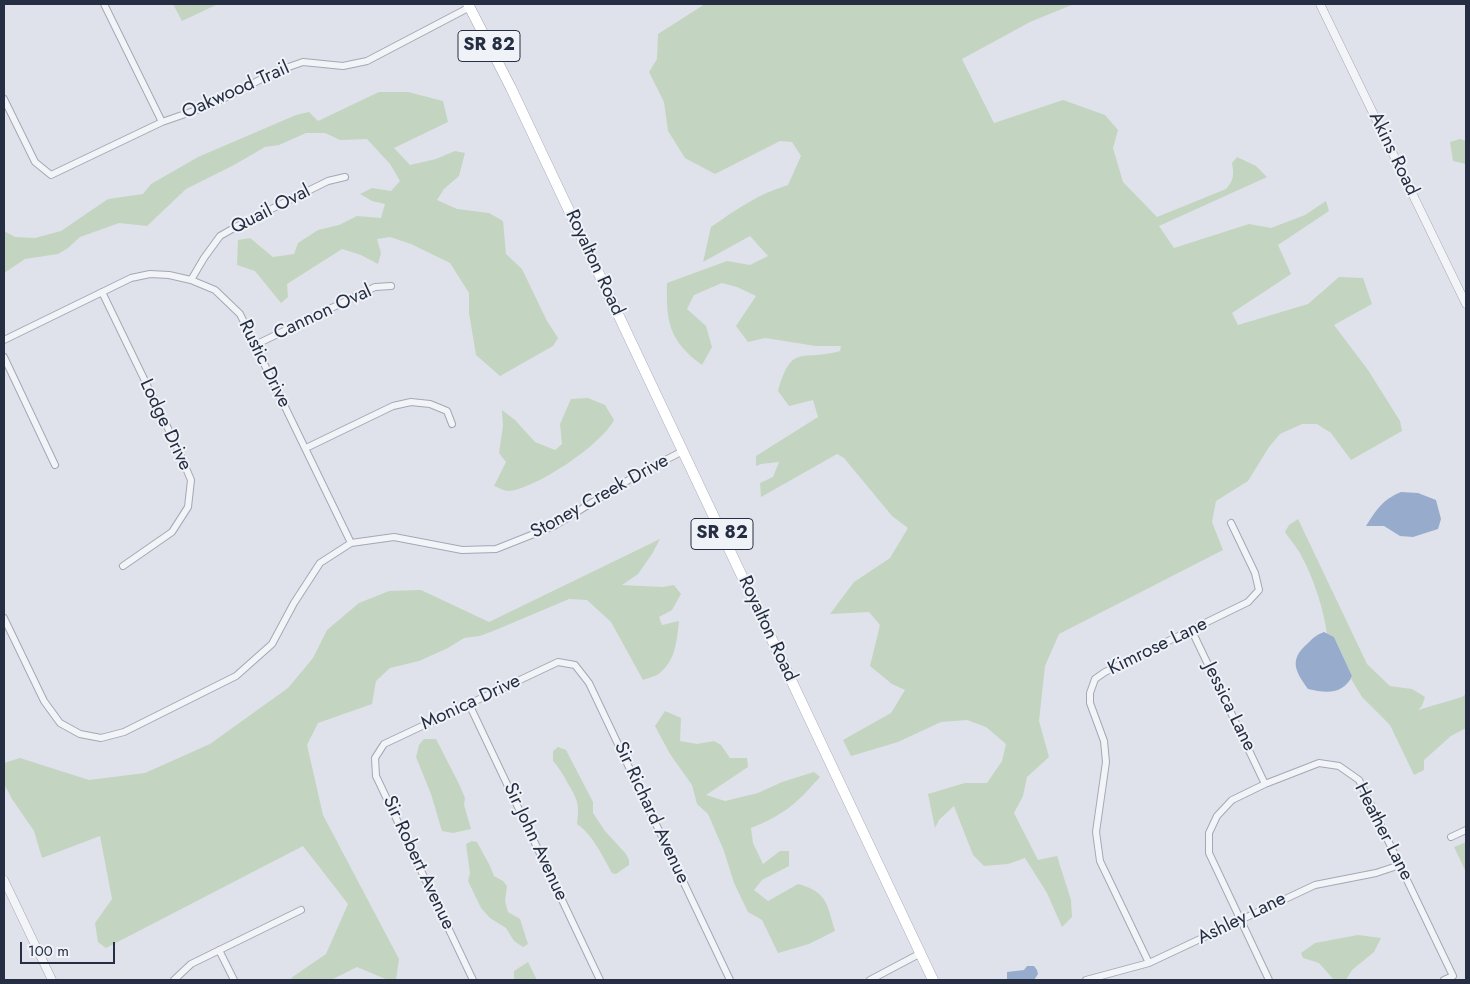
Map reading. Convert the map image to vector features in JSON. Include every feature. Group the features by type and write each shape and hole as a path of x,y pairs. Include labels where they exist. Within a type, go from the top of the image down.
{"main road":[{"name":"Royalton Road","path":"469,5 683,451 933,980"}],"street":[{"path":"104,4 162,122"},
{"name":"Akins Road","path":"1320,4 1466,304"},
{"name":"Oakwood Trail","path":"4,99 35,162 51,175 162,122 211,105 277,71 303,62 343,66 367,61 469,5"},
{"name":"Quail Oval","path":"191,280 220,236 328,182 345,177"},
{"name":"Rustic Drive","path":"4,340 131,278 150,274 169,275 191,280 215,290 240,314 351,543"},
{"name":"Cannon Oval","path":"256,345 375,287 391,286"},
{"name":"Lodge Drive","path":"102,292 191,480 188,507 172,532 123,566"},
{"path":"4,357 55,465"},
{"path":"306,448 393,406 411,402 430,404 447,411 452,424"},
{"name":"Stoney Creek Drive","path":"4,618 44,701 60,723 80,734 101,738 124,732 236,676 272,644 294,603 320,563 351,543 394,537 462,550 496,549 554,526 640,473 683,451"},
{"name":"Kimrose Lane","path":"1149,963 1100,861 1096,832 1106,762 1104,740 1090,703 1090,693 1096,679 1105,672 1248,602 1259,590 1255,573 1231,523"},
{"name":"Jessica Lane","path":"1192,631 1265,784"},
{"name":"Monica Drive","path":"384,744 558,662"},
{"name":"Sir Richard Avenue","path":"558,662 575,665 589,683 730,980"},
{"name":"Sir John Avenue","path":"469,704 600,980"},
{"name":"Sir Robert Avenue","path":"384,744 375,758 376,776 473,980"},
{"name":"Heather Lane","path":"1269,980 1209,853 1209,833 1217,816 1232,800 1265,784 1319,763 1339,766 1359,780 1453,976 1444,980"},
{"path":"1451,837 1466,830"},
{"name":"Ashley Lane","path":"1086,980 1149,963 1314,884 1376,873 1400,865"},
{"path":"4,880 52,980"},
{"path":"174,980 191,964 301,910"},
{"path":"218,950 234,980"},
{"path":"870,980 921,953"}],"green space":[{"path":"173,4 218,4 182,21"},
{"path":"705,4 1074,4 1030,22 962,59 994,123 1063,100 1105,115 1118,130 1113,148 1123,182 1157,217 1226,189 1233,177 1232,163 1237,157 1256,166 1267,177 1159,226 1174,248 1249,224 1271,228 1305,215 1326,201 1329,211 1278,245 1291,274 1232,313 1238,325 1308,304 1339,277 1363,278 1372,304 1334,325 1368,370 1400,421 1402,431 1351,460 1331,433 1317,424 1302,424 1280,434 1269,447 1248,481 1216,501 1212,522 1223,550 1059,634 1045,666 1039,721 1049,757 1027,777 1023,796 1014,813 1038,860 1057,856 1071,900 1072,917 1062,927 1047,893 1025,858 1008,864 984,866 973,855 954,806 939,820 935,828 928,794 965,783 987,783 1002,761 1006,744 986,727 967,720 941,722 898,742 851,756 843,740 891,713 905,690 892,684 870,666 880,625 869,612 830,614 854,582 890,558 908,528 892,516 844,458 837,454 761,497 760,483 773,477 779,462 756,466 756,456 818,417 813,400 789,406 778,391 788,366 793,360 800,357 840,351 841,346 816,346 765,338 748,342 736,326 756,296 737,287 722,283 694,295 687,309 706,326 712,347 702,365 682,348 672,330 667,309 667,283 727,261 750,265 768,256 750,236 703,262 711,227 757,197 788,185 801,156 792,142 780,141 715,174 685,158 668,131 664,102 649,72 657,59 658,34"},
{"path":"379,92 408,92 443,101 448,122 394,148 410,165 436,159 455,151 465,153 459,176 444,189 437,200 457,209 489,213 503,221 506,254 522,269 547,321 558,338 553,346 500,376 476,355 469,313 469,293 450,263 411,244 390,237 377,239 381,253 378,264 361,255 342,249 287,284 288,297 281,303 255,271 237,265 238,240 250,238 273,257 294,254 298,243 318,230 339,225 357,216 381,218 385,204 372,201 360,194 372,188 391,191 400,181 390,164 367,139 340,140 325,133 306,133 279,145 265,147 186,189 147,226 119,223 80,237 58,254 25,259 4,273 4,231 15,237 35,238 61,231 108,199 143,194 151,184 198,157 296,115 309,112 318,121"},
{"path":"1460,139 1466,141 1466,164 1453,161 1450,142"},
{"path":"588,398 605,405 614,420 596,441 567,464 535,483 508,491 494,486 506,462 499,453 503,426 502,410 515,420 535,442 555,450 562,444 560,424 571,399"},
{"path":"1298,519 1367,664 1390,686 1412,689 1425,697 1422,706 1418,710 1462,697 1466,694 1466,728 1451,736 1424,760 1424,770 1414,775 1390,725 1362,697 1351,679 1352,676 1334,637 1327,634 1314,583 1299,552 1285,532 1289,525"},
{"path":"660,539 638,574 622,585 663,587 674,585 681,594 672,610 659,617 662,625 679,621 673,655 666,667 657,675 643,680 611,622 587,600 569,599 480,636 464,638 448,648 419,661 390,668 376,681 372,704 318,723 307,745 323,815 399,959 396,980 388,980 357,967 331,980 294,980 291,978 326,954 348,904 303,846 106,948 98,942 95,923 112,899 100,836 42,858 34,831 4,784 4,763 20,758 89,780 145,773 210,744 288,688 313,658 327,630 359,603 389,591 421,590 489,622"},
{"path":"665,711 681,718 680,741 697,744 714,741 721,745 730,758 747,758 748,767 706,795 725,801 758,793 782,782 814,772 820,777 804,794 781,813 751,828 753,843 763,864 780,851 789,851 789,866 762,880 754,890 768,901 798,884 808,887 825,901 835,931 809,944 778,953 762,920 748,912 734,883 724,851 708,814 697,804 692,785 670,754 655,726"},
{"path":"424,739 436,739 465,798 464,805 471,829 453,833 442,831 431,794 416,757 419,745"},
{"path":"558,747 566,750 593,802 593,813 629,860 629,865 616,874 612,873 593,840 577,824 578,806 575,797 553,761 553,751"},
{"path":"472,841 477,842 494,876 503,881 507,886 505,901 508,912 520,919 528,944 523,947 514,941 506,928 490,918 481,908 468,881 470,873 466,844"},
{"path":"1466,842 1466,872 1454,847"},
{"path":"1358,935 1381,938 1374,952 1352,970 1346,980 1334,980 1319,963 1303,958 1301,953 1315,943"},
{"path":"528,962 537,980 514,980 514,971"}],"water":[{"path":"1401,492 1418,493 1436,500 1441,519 1438,529 1413,537 1400,536 1384,526 1366,526 1380,506 1389,498"},
{"path":"1324,632 1334,637 1352,676 1344,687 1327,692 1308,689 1300,677 1296,666 1301,650 1315,637"},
{"path":"1027,966 1034,966 1037,970 1038,974 1034,980 1007,980 1007,972 1024,970"}]}
